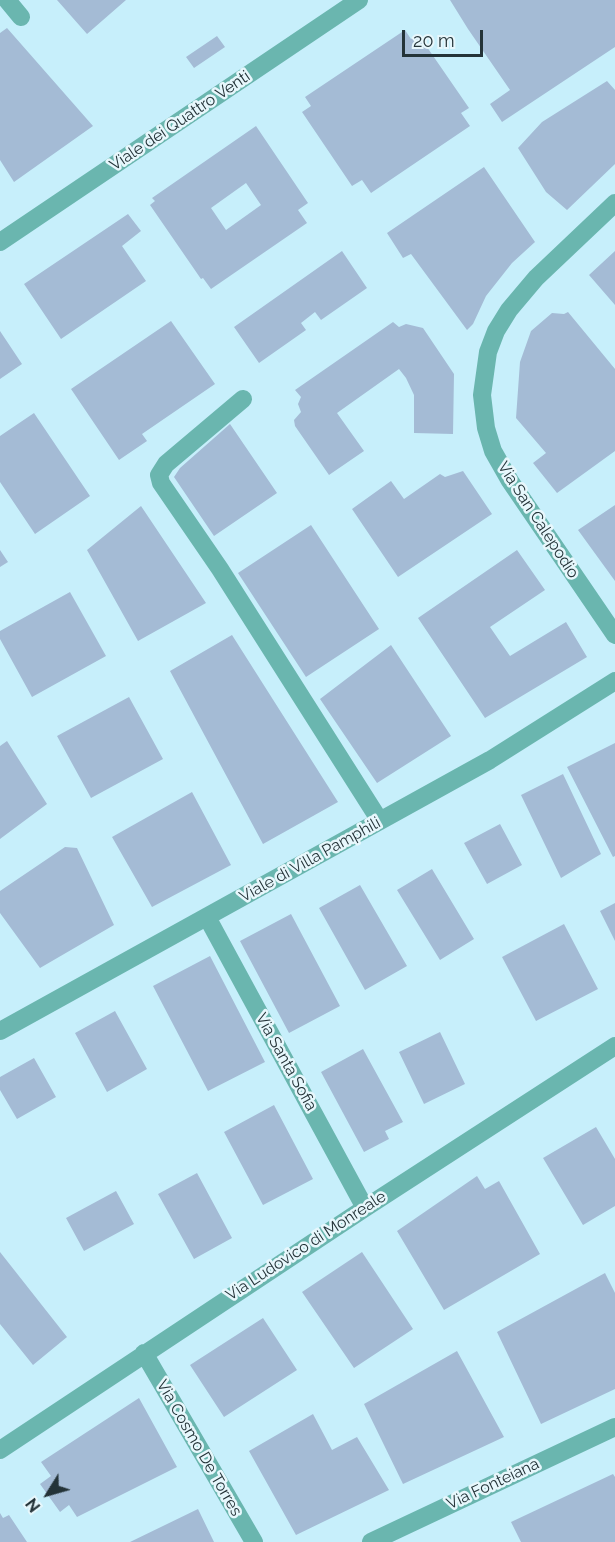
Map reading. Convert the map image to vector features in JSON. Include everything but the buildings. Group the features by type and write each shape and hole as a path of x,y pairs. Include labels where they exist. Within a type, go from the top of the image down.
{"street":[{"path":"7,0 21,17"},
{"name":"Viale dei Quattro Venti","path":"0,242 359,0"},
{"name":"Via San Calepodio","path":"612,631 510,482 493,451 486,428 482,395 488,351 496,331 509,310 537,278 615,203"},
{"path":"243,399 166,464 159,475 160,483 220,569 380,820"},
{"name":"Viale di Villa Pamphili","path":"0,1031 490,760 615,681"},
{"name":"Via Santa Sofia","path":"207,917 364,1208"},
{"name":"Via Ludovico di Monreale","path":"0,1450 364,1208 615,1046"},
{"name":"Via Cosmo De Torres","path":"144,1353 254,1542"},
{"name":"Via Fonteiana","path":"371,1542 615,1427"}]}
